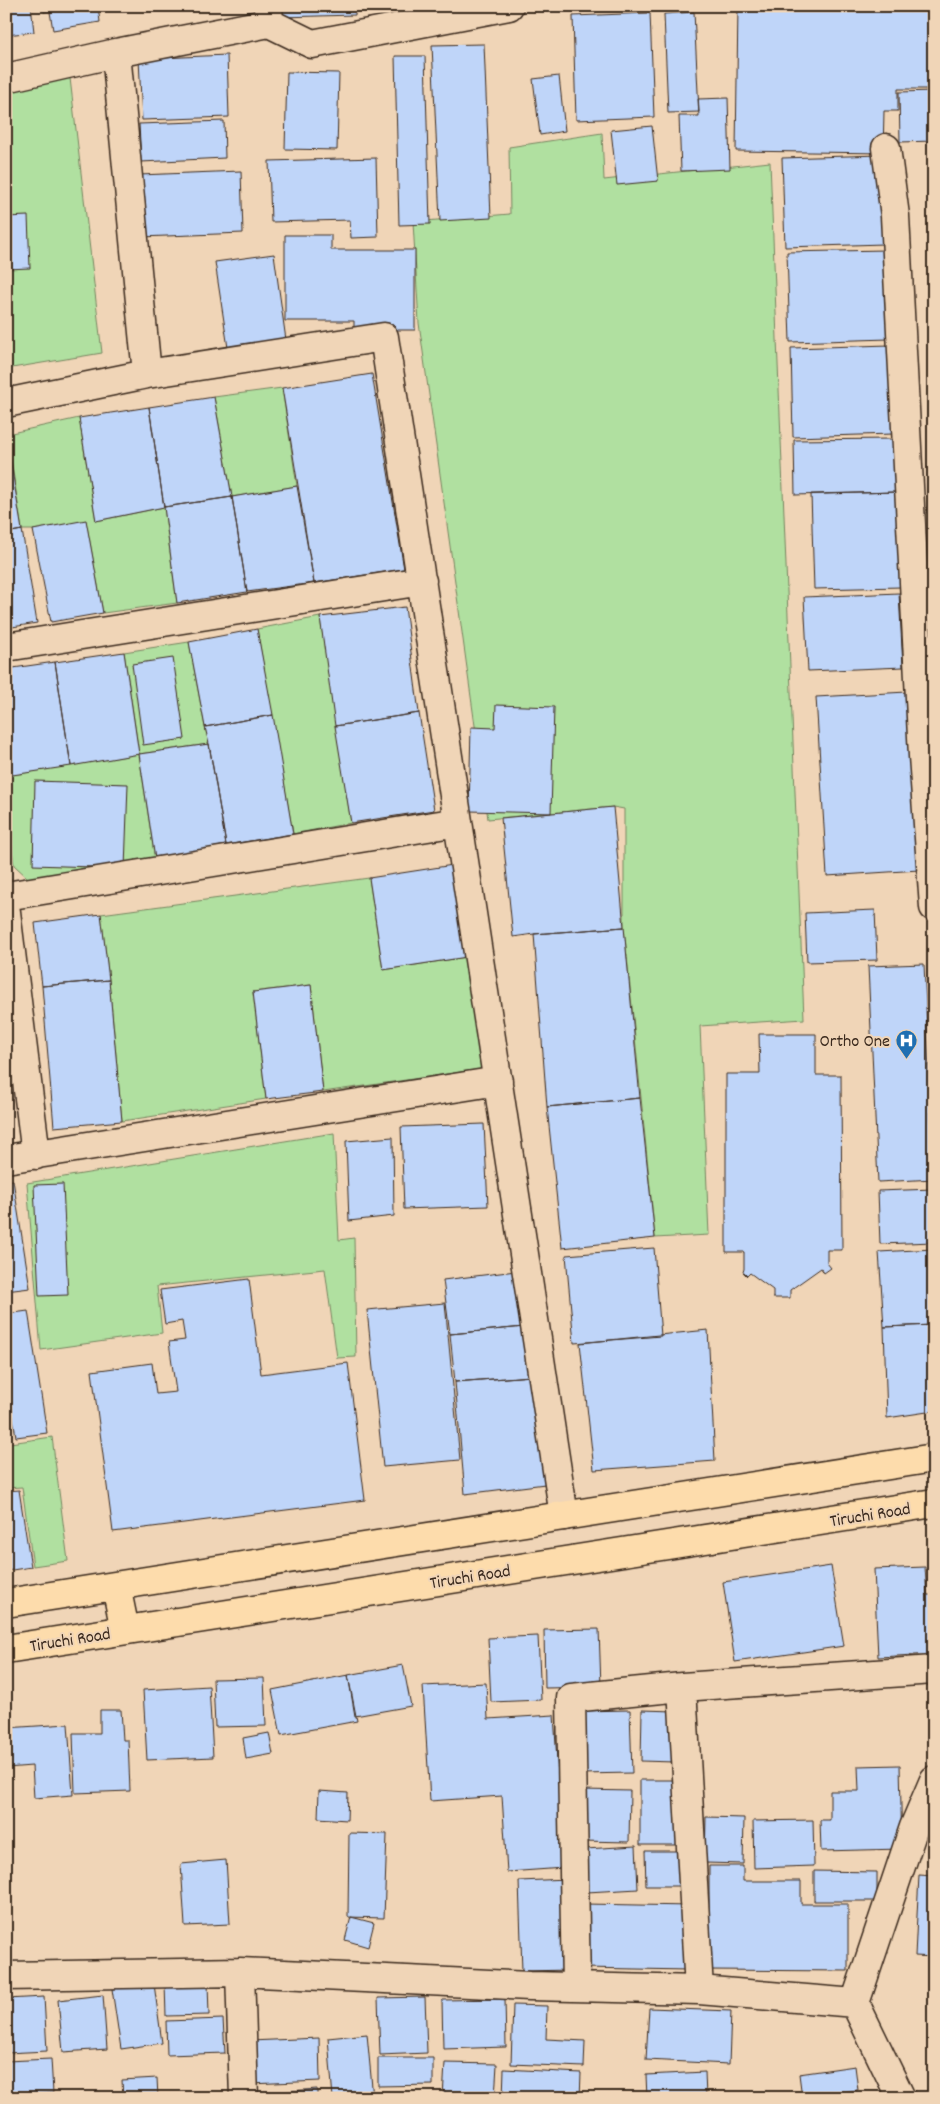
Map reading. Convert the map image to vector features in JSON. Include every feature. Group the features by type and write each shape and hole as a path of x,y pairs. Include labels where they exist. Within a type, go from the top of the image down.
{"highway":[{"path":"6,1603 934,1458"},
{"name":"Tiruchi Road","path":"6,1649 934,1503"},
{"path":"116,1586 125,1630"}],"street":[{"path":"6,78 116,53 268,14 312,44 509,6"},
{"path":"116,53 147,374"},
{"path":"886,148 895,216 922,736 934,907"},
{"path":"6,403 147,374 384,337 564,1516"},
{"path":"6,647 422,581"},
{"path":"6,896 458,822"},
{"path":"6,912 36,1155"},
{"path":"6,1159 498,1081"},
{"path":"576,1987 571,1698 682,1687 934,1670"},
{"path":"682,1687 699,1990"},
{"path":"901,2098 855,2003 914,1828 934,1780"},
{"path":"240,1972 244,2098"},
{"path":"6,1976 240,1972 576,1987 699,1990 855,2003"}],"green space":[{"path":"68,61 102,353 6,369 6,73"},
{"path":"602,133 604,180 770,162 804,1019 700,1026 709,1235 655,1238 624,927 624,809 613,807 488,819 419,323 413,222 510,214 509,147"},
{"path":"282,388 297,486 232,497 214,397"},
{"path":"79,418 96,521 164,507 177,603 103,613 86,521 33,530 22,530 7,434"},
{"path":"320,617 351,823 293,834 257,629"},
{"path":"189,642 209,744 139,754 124,652"},
{"path":"139,754 155,859 28,878 14,865 6,802 6,776"},
{"path":"369,878 383,970 467,957 482,1069 323,1092 311,985 253,992 266,1099 122,1121 101,914"},
{"path":"334,1133 339,1240 354,1238 356,1357 337,1358 325,1269 157,1286 162,1333 41,1350 27,1183"},
{"path":"6,1416 10,1443 52,1437 68,1561 33,1566 22,1487 6,1488"}],"building":[{"path":"6,6 31,6 34,32 6,35"},
{"path":"43,6 68,6 44,12"},
{"path":"98,6 100,22 53,30 50,12"},
{"path":"281,6 355,6 355,15 281,17"},
{"path":"357,6 395,6 395,10 357,8"},
{"path":"738,6 934,6 934,89 898,89 898,111 884,111 883,153 736,151"},
{"path":"694,12 699,112 668,113 664,14"},
{"path":"650,13 654,117 576,120 573,16"},
{"path":"484,44 491,218 440,221 432,45"},
{"path":"227,55 229,117 142,120 139,59"},
{"path":"395,56 425,56 430,224 399,225"},
{"path":"287,72 339,73 337,150 285,149"},
{"path":"559,76 565,131 540,135 533,79"},
{"path":"934,91 934,141 900,142 899,92"},
{"path":"728,98 730,169 681,171 679,116 699,116 698,99"},
{"path":"224,121 225,158 141,162 139,124"},
{"path":"652,126 658,181 617,185 611,130"},
{"path":"881,155 884,244 785,247 782,158"},
{"path":"376,158 378,237 351,238 350,220 271,222 269,161"},
{"path":"241,171 243,233 141,237 139,175"},
{"path":"28,216 30,268 6,269 6,217"},
{"path":"285,235 331,235 331,250 415,250 415,330 354,330 354,321 285,321"},
{"path":"886,250 889,339 790,342 787,252"},
{"path":"274,254 286,340 228,348 215,262"},
{"path":"890,345 893,434 793,437 791,348"},
{"path":"372,374 404,569 314,583 282,388"},
{"path":"214,397 232,497 164,507 149,407"},
{"path":"149,407 164,507 96,521 79,418"},
{"path":"6,434 22,530 6,533"},
{"path":"894,439 895,492 795,495 794,440"},
{"path":"297,486 314,583 247,592 232,497"},
{"path":"898,492 901,587 814,589 811,494"},
{"path":"232,497 247,592 177,603 164,507"},
{"path":"86,520 103,613 51,622 33,530"},
{"path":"22,530 37,623 6,628 6,533"},
{"path":"899,593 903,667 808,671 804,597"},
{"path":"405,607 419,713 335,726 320,617"},
{"path":"257,629 273,715 205,727 189,642"},
{"path":"124,652 139,754 71,766 55,662"},
{"path":"173,658 185,739 143,745 132,664"},
{"path":"55,662 71,766 6,776 6,669"},
{"path":"907,692 919,870 827,876 816,697"},
{"path":"496,705 554,707 551,813 469,811 471,727 495,728"},
{"path":"419,713 434,810 351,823 335,726"},
{"path":"273,715 293,834 226,845 205,727"},
{"path":"209,744 226,845 155,859 139,754"},
{"path":"35,781 128,784 125,868 33,865"},
{"path":"613,807 624,927 513,937 501,818"},
{"path":"453,865 467,957 383,970 369,878"},
{"path":"875,910 877,960 807,962 805,913"},
{"path":"101,914 109,980 42,986 35,923"},
{"path":"624,927 640,1098 547,1107 534,934"},
{"path":"924,964 934,1179 878,1182 868,966"},
{"path":"109,980 122,1121 54,1127 42,986"},
{"path":"311,985 323,1092 266,1099 253,992"},
{"path":"759,1034 816,1034 816,1075 841,1075 842,1250 827,1250 827,1263 831,1268 824,1273 821,1268 790,1290 790,1298 773,1298 773,1290 750,1273 747,1276 743,1272 744,1252 726,1252 726,1074 760,1074"},
{"path":"640,1098 655,1238 562,1248 547,1107"},
{"path":"484,1124 488,1206 404,1209 401,1127"},
{"path":"393,1137 394,1216 349,1221 346,1141"},
{"path":"13,1180 30,1288 6,1291 6,1181"},
{"path":"63,1184 68,1295 39,1296 34,1185"},
{"path":"934,1189 934,1242 880,1244 878,1191"},
{"path":"654,1248 661,1336 574,1343 566,1255"},
{"path":"934,1249 934,1325 884,1327 879,1252"},
{"path":"516,1271 524,1327 450,1334 443,1280"},
{"path":"249,1279 261,1374 348,1363 365,1500 113,1532 92,1371 152,1363 156,1394 176,1392 169,1342 185,1340 182,1321 165,1324 160,1290"},
{"path":"445,1303 460,1460 383,1467 367,1310"},
{"path":"28,1311 47,1433 16,1437 6,1373 6,1314"},
{"path":"934,1325 934,1411 887,1418 884,1327"},
{"path":"524,1327 532,1376 455,1382 450,1334"},
{"path":"708,1330 715,1461 594,1470 580,1343"},
{"path":"530,1376 545,1484 465,1494 455,1382"},
{"path":"19,1490 31,1567 6,1571 6,1491"},
{"path":"831,1566 844,1646 735,1662 723,1582"},
{"path":"925,1567 927,1595 934,1595 934,1654 878,1657 874,1569"},
{"path":"599,1629 601,1687 545,1688 544,1630"},
{"path":"538,1636 541,1700 491,1702 488,1638"},
{"path":"403,1665 411,1706 355,1716 348,1675"},
{"path":"348,1675 357,1721 281,1735 272,1690"},
{"path":"264,1678 266,1726 215,1727 213,1679"},
{"path":"486,1683 488,1719 554,1715 564,1868 507,1872 502,1796 430,1801 423,1686"},
{"path":"209,1686 213,1757 147,1760 143,1690"},
{"path":"100,1710 121,1710 123,1740 128,1740 130,1791 75,1793 73,1733 100,1733"},
{"path":"630,1710 632,1773 581,1774 579,1711"},
{"path":"642,1710 674,1711 674,1762 641,1761"},
{"path":"68,1724 73,1795 34,1798 32,1766 6,1768 6,1728"},
{"path":"269,1733 273,1754 246,1759 243,1738"},
{"path":"900,1765 902,1849 821,1851 820,1820 830,1820 830,1791 859,1791 858,1766"},
{"path":"640,1780 681,1780 682,1845 640,1845"},
{"path":"583,1790 630,1791 629,1842 582,1841"},
{"path":"319,1791 348,1793 347,1820 318,1818"},
{"path":"706,1817 744,1818 743,1864 705,1863"},
{"path":"813,1820 814,1866 754,1868 753,1821"},
{"path":"349,1833 387,1834 384,1918 348,1917"},
{"path":"636,1846 638,1889 587,1892 585,1849"},
{"path":"645,1851 684,1851 684,1886 646,1886"},
{"path":"226,1860 230,1924 185,1926 181,1864"},
{"path":"709,1866 743,1866 743,1881 801,1881 801,1904 848,1904 848,1971 709,1970"},
{"path":"814,1871 877,1872 877,1901 814,1901"},
{"path":"919,1875 934,1876 934,1957 915,1956"},
{"path":"568,1879 571,1970 522,1971 519,1881"},
{"path":"585,1904 690,1906 688,1970 584,1968"},
{"path":"351,1917 374,1923 368,1947 345,1940"},
{"path":"208,1983 209,2015 166,2016 165,1984"},
{"path":"154,1984 162,2043 121,2049 112,1989"},
{"path":"103,1995 107,2049 63,2052 58,2000"},
{"path":"44,1997 47,2051 6,2053 6,1999"},
{"path":"425,1997 427,2053 380,2055 378,1998"},
{"path":"505,1999 506,2047 443,2049 442,2000"},
{"path":"513,2005 547,2006 546,2039 585,2041 584,2067 511,2064"},
{"path":"649,2008 731,2011 729,2064 646,2060"},
{"path":"223,2019 225,2053 167,2055 166,2021"},
{"path":"367,2034 373,2098 333,2098 328,2038"},
{"path":"319,2038 320,2081 251,2084 250,2041"},
{"path":"378,2058 433,2058 433,2085 378,2086"},
{"path":"51,2059 53,2093 7,2096 6,2061"},
{"path":"445,2063 497,2064 495,2098 443,2098"},
{"path":"855,2066 858,2090 802,2097 799,2074"},
{"path":"504,2069 581,2073 580,2098 503,2098"},
{"path":"705,2072 706,2098 647,2098 646,2075"},
{"path":"157,2078 158,2098 123,2098 122,2080"},
{"path":"317,2089 317,2098 253,2098 253,2094"}],"place":[{"name":"Ortho One","path":"906,1059"}]}
